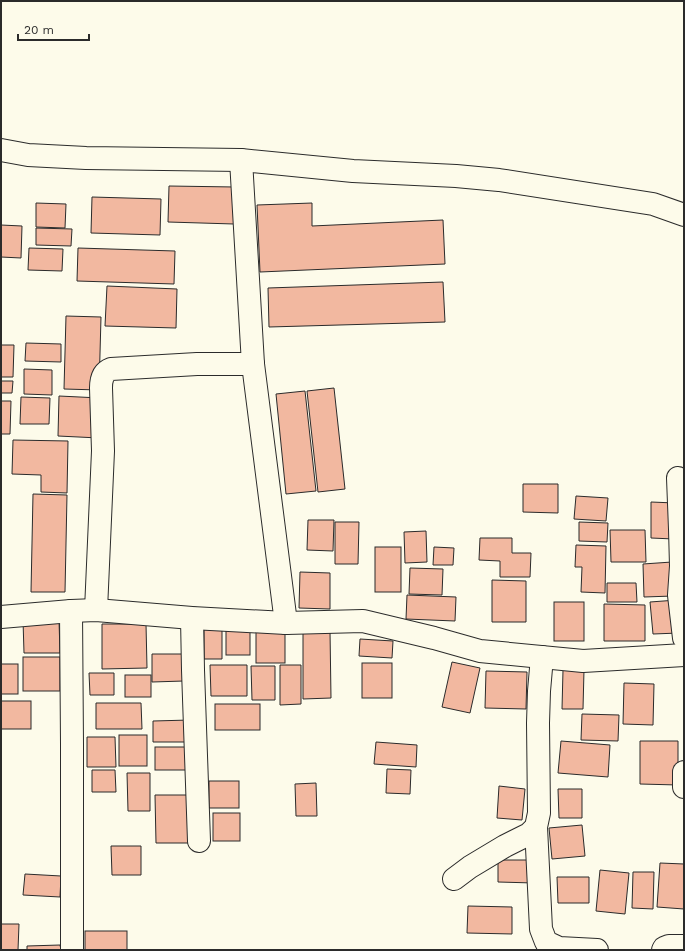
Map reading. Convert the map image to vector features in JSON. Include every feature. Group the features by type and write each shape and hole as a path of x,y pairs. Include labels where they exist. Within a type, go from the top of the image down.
{"street":[{"path":"1,150 28,155 86,158 241,160 354,170 499,180 652,204 684,215"},
{"path":"241,160 253,364 286,623"},
{"path":"96,610 103,451 101,381 103,375 111,368 197,364 253,364"},
{"path":"678,478 681,566 679,595 684,638"},
{"path":"1,617 96,610 192,618 286,623 362,621 434,638 480,651 583,661 684,655"},
{"path":"71,611 72,950"},
{"path":"192,618 199,841"},
{"path":"542,657 538,716 539,813 536,827 541,929 546,942 559,948 597,950"},
{"path":"684,772 684,787"},
{"path":"454,879 470,867 528,834 536,827"},
{"path":"663,950 669,946 684,946"}],"building":[{"path":"169,186 235,187 234,224 168,222"},
{"path":"92,197 161,199 160,235 91,233"},
{"path":"36,203 66,204 65,228 36,227"},
{"path":"312,203 312,226 443,220 445,264 260,272 257,205"},
{"path":"1,225 22,226 21,258 1,257"},
{"path":"36,228 72,229 71,246 36,245"},
{"path":"29,248 63,249 62,271 28,270"},
{"path":"78,248 175,251 174,284 77,281"},
{"path":"443,282 445,322 269,327 268,288"},
{"path":"107,286 177,289 176,328 105,326"},
{"path":"66,316 101,317 99,390 64,389"},
{"path":"26,343 61,344 61,362 25,361"},
{"path":"1,345 14,345 13,377 1,377"},
{"path":"24,369 52,370 52,395 24,394"},
{"path":"1,381 13,381 12,393 1,393"},
{"path":"334,388 345,489 318,492 307,391"},
{"path":"305,391 316,491 286,494 276,394"},
{"path":"59,396 100,398 99,438 58,436"},
{"path":"21,397 50,398 49,424 20,424"},
{"path":"1,401 11,401 10,434 1,434"},
{"path":"13,440 68,441 67,493 41,492 41,475 12,474"},
{"path":"523,484 558,484 558,513 523,512"},
{"path":"33,494 67,495 65,592 31,592"},
{"path":"576,496 608,498 606,521 574,519"},
{"path":"651,502 675,503 674,539 651,538"},
{"path":"308,520 334,520 333,551 307,550"},
{"path":"335,522 359,522 358,564 335,564"},
{"path":"579,522 608,523 607,542 579,541"},
{"path":"610,530 645,530 646,562 611,562"},
{"path":"426,531 427,562 405,563 404,532"},
{"path":"480,538 512,538 512,553 531,553 530,577 500,577 500,561 479,560"},
{"path":"576,545 606,546 605,593 581,592 582,567 575,567"},
{"path":"375,547 401,547 401,592 375,592"},
{"path":"434,547 454,548 453,565 433,565"},
{"path":"672,562 673,596 644,597 643,564"},
{"path":"410,568 443,569 442,595 409,594"},
{"path":"300,572 330,573 330,609 299,608"},
{"path":"492,580 526,581 526,622 492,622"},
{"path":"607,583 636,583 637,602 607,602"},
{"path":"407,595 456,597 455,621 406,619"},
{"path":"677,600 679,633 653,634 650,602"},
{"path":"554,602 584,602 584,641 554,641"},
{"path":"604,604 645,605 645,641 604,641"},
{"path":"23,620 59,620 60,653 24,653"},
{"path":"222,623 222,659 204,659 204,624"},
{"path":"102,624 146,624 147,668 102,669"},
{"path":"226,625 250,625 250,655 226,655"},
{"path":"256,627 285,627 285,663 256,663"},
{"path":"303,631 330,631 331,698 303,699"},
{"path":"360,639 393,641 392,658 359,656"},
{"path":"152,654 184,654 184,681 152,682"},
{"path":"23,657 60,657 60,691 23,691"},
{"path":"452,662 480,668 470,713 442,707"},
{"path":"362,663 392,663 392,698 362,698"},
{"path":"1,664 18,664 18,694 1,694"},
{"path":"210,665 247,665 247,696 211,696"},
{"path":"280,665 301,665 301,704 280,705"},
{"path":"251,666 275,666 275,700 252,700"},
{"path":"563,670 584,670 583,709 562,709"},
{"path":"486,671 527,672 526,709 485,708"},
{"path":"89,673 114,673 114,695 90,695"},
{"path":"125,675 151,675 151,697 125,697"},
{"path":"624,683 654,684 653,725 623,724"},
{"path":"1,701 31,701 31,729 1,729"},
{"path":"96,703 141,703 142,729 96,729"},
{"path":"215,704 260,704 260,730 215,730"},
{"path":"582,714 619,715 618,741 581,740"},
{"path":"190,720 190,742 153,742 153,721"},
{"path":"119,735 147,735 147,766 119,766"},
{"path":"87,737 115,737 116,767 87,767"},
{"path":"561,741 610,745 608,777 558,773"},
{"path":"640,741 678,741 678,785 640,784"},
{"path":"376,742 417,745 416,767 374,764"},
{"path":"155,747 191,747 191,770 155,770"},
{"path":"387,769 411,770 410,794 386,793"},
{"path":"92,770 115,770 116,792 92,792"},
{"path":"127,773 150,773 150,811 128,811"},
{"path":"209,781 239,781 239,808 209,808"},
{"path":"316,783 317,816 296,816 295,784"},
{"path":"499,786 525,789 522,820 497,818"},
{"path":"558,789 582,789 582,818 559,818"},
{"path":"155,795 190,795 190,843 156,843"},
{"path":"213,813 240,813 240,841 213,841"},
{"path":"582,825 585,856 552,859 549,828"},
{"path":"111,846 141,846 141,875 112,875"},
{"path":"498,860 534,860 534,883 498,882"},
{"path":"660,863 684,864 684,909 657,907"},
{"path":"600,870 629,873 625,914 596,911"},
{"path":"633,872 654,872 653,909 632,908"},
{"path":"25,874 61,876 60,897 23,895"},
{"path":"557,877 589,877 589,903 558,903"},
{"path":"468,906 512,907 512,934 467,933"},
{"path":"1,924 19,924 18,950 1,950"},
{"path":"85,931 127,931 127,950 85,950"},
{"path":"60,945 61,950 27,950 27,946"}]}
